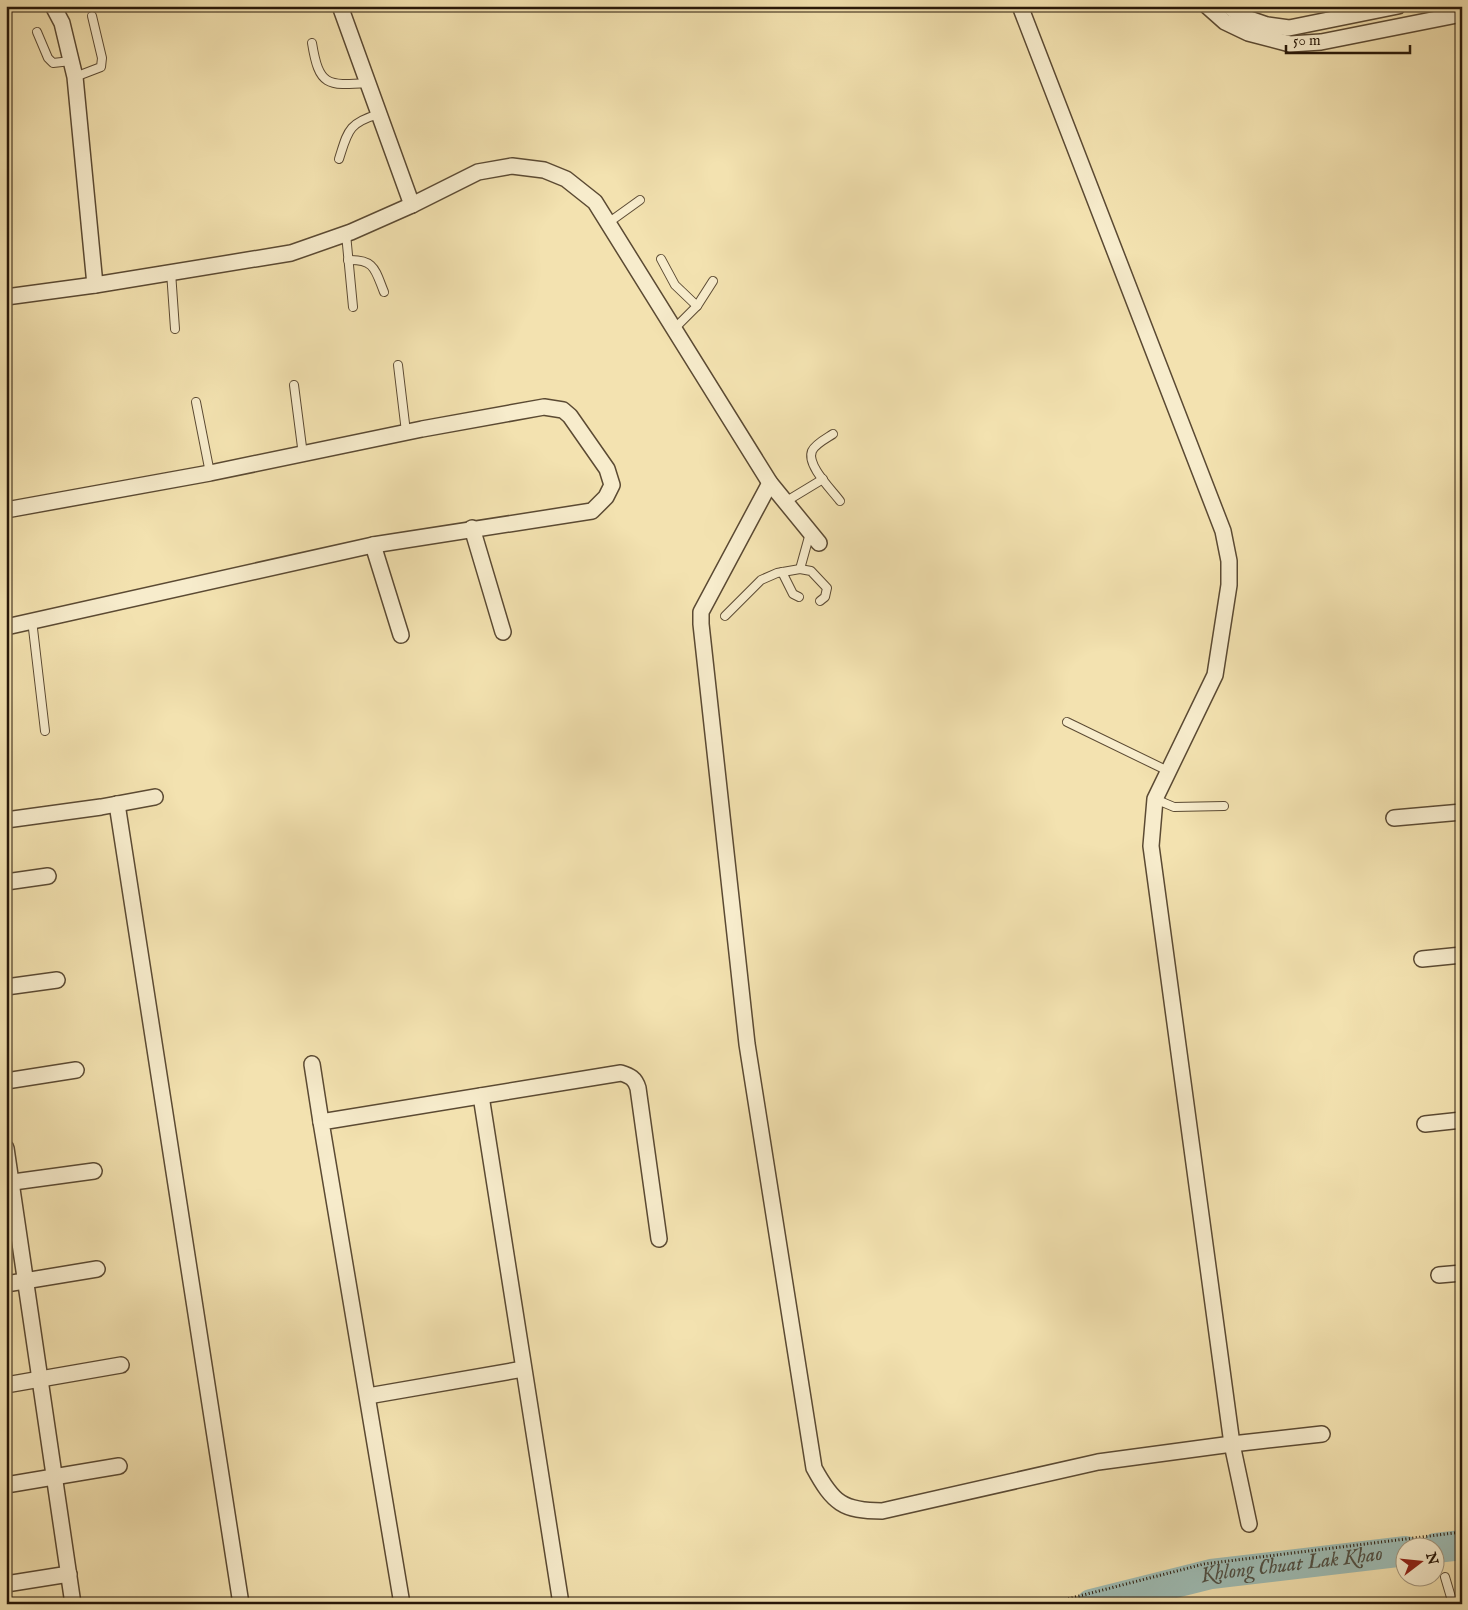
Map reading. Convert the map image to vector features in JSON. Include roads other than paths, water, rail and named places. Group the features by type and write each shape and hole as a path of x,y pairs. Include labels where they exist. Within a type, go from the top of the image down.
{"street":[{"path":"53,6 62,23 75,77 95,285"},
{"path":"340,6 412,205"},
{"path":"1020,6 1223,531 1229,561 1229,585 1215,675 1155,799 1151,846 1232,1444 1249,1524"},
{"path":"1207,6 1225,22 1248,33 1290,44 1331,40 1462,14"},
{"path":"1229,6 1241,16 1267,25 1289,28 1398,6"},
{"path":"1326,21 1331,40"},
{"path":"6,297 95,285 291,253 346,234 412,205 478,172 512,166 544,170 566,179 595,202 770,483 814,538"},
{"path":"6,510 210,473 406,432 537,408 557,408 570,416 611,478 611,490 592,511 472,528 372,545 6,627"},
{"path":"770,483 701,612 701,624 748,1044 814,1468 824,1488 840,1503 857,1511 882,1511 1098,1462 1322,1434"},
{"path":"472,528 503,632"},
{"path":"372,545 401,635"},
{"path":"6,820 155,797"},
{"path":"117,804 241,1604"},
{"path":"1394,818 1462,812"},
{"path":"6,882 48,876"},
{"path":"1422,959 1462,955"},
{"path":"6,987 57,980"},
{"path":"312,1064 402,1604"},
{"path":"6,1081 76,1070"},
{"path":"321,1122 621,1073 631,1076 636,1081 638,1088 659,1239"},
{"path":"481,1096 561,1604"},
{"path":"1425,1124 1462,1120"},
{"path":"6,1148 9,1182 26,1282 73,1604"},
{"path":"9,1182 94,1171"},
{"path":"6,1284 97,1269"},
{"path":"1439,1275 1462,1273"},
{"path":"6,1385 121,1365"},
{"path":"368,1396 523,1369"},
{"path":"6,1485 119,1466"},
{"path":"6,1584 69,1574"}],"lane":[{"path":"75,77 100,68 102,58 92,16"},
{"path":"37,32 48,58 53,63 71,61"},
{"path":"312,43 316,66 327,81 337,85 368,83"},
{"path":"339,160 347,132 354,124 379,114"},
{"path":"608,223 640,200"},
{"path":"346,234 353,307"},
{"path":"661,259 674,285 697,306"},
{"path":"348,260 361,260 373,267 384,292"},
{"path":"171,272 175,329"},
{"path":"674,329 697,306 713,281"},
{"path":"398,365 406,432"},
{"path":"294,385 302,455"},
{"path":"196,402 210,473"},
{"path":"833,434 812,450 811,456 813,466 840,500"},
{"path":"785,502 823,479"},
{"path":"800,569 814,538"},
{"path":"725,616 761,580 782,572 800,569 811,571 827,588 825,597 820,601"},
{"path":"782,572 793,594 799,597"},
{"path":"32,620 45,731"},
{"path":"1067,722 1168,771"},
{"path":"1155,799 1174,807 1224,806"},
{"path":"1446,1580 1453,1604"}],"waterway":[{"name":"Khlong Chuat Lak Khao","path":"1446,1547 1462,1545"},
{"name":"Khlong Chuat Lak Khao","path":"1091,1604 1211,1574 1396,1552"}]}
